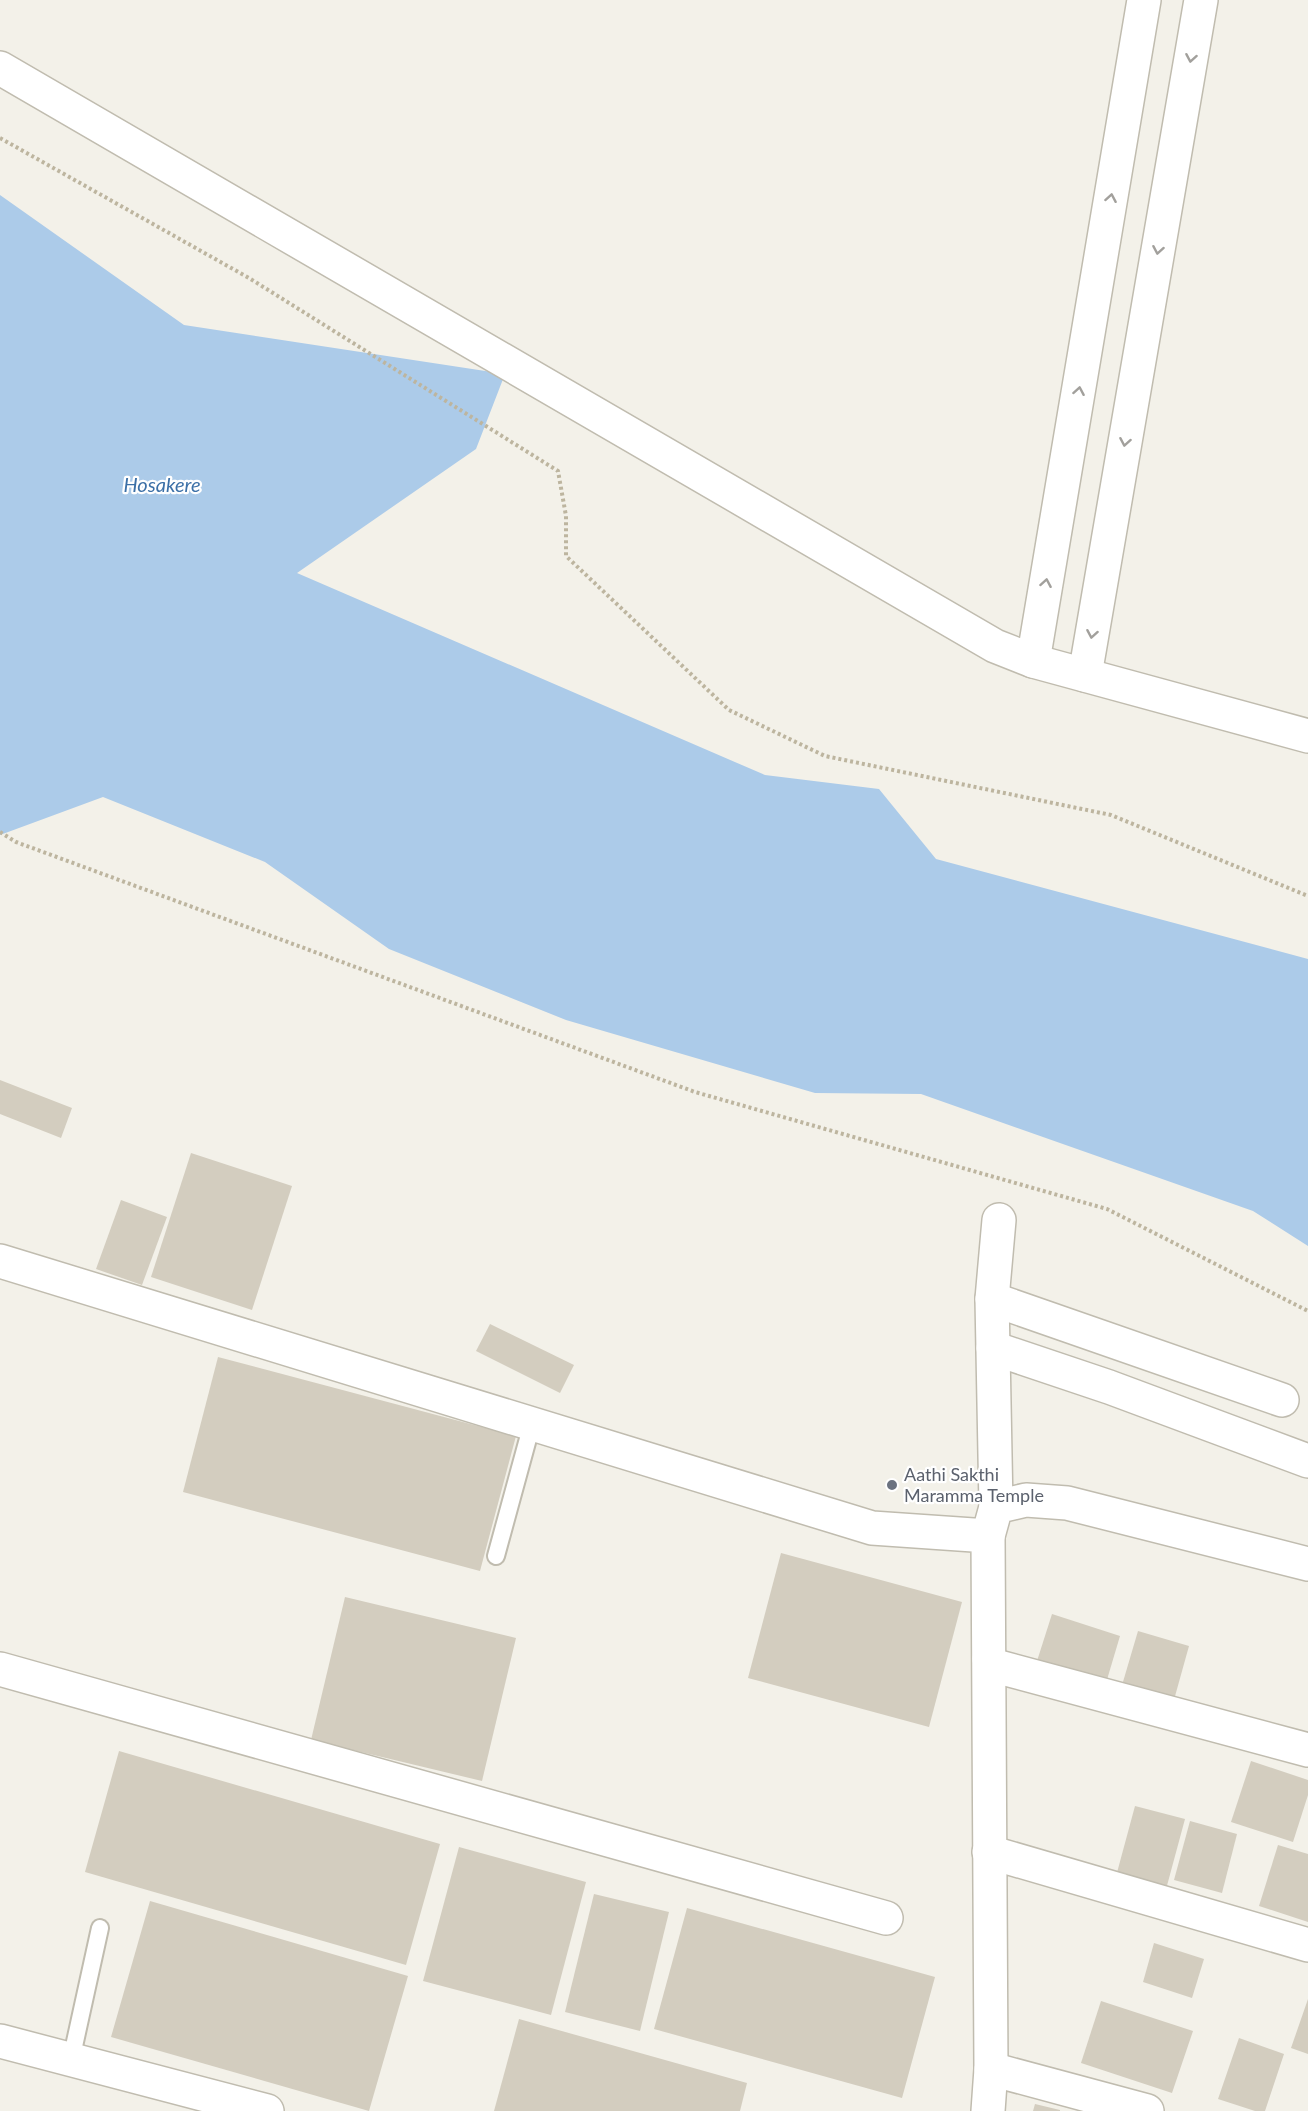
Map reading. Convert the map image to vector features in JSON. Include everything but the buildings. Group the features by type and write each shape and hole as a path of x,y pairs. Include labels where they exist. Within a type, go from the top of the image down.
{"street":[{"path":"1033,661 1144,0"},
{"path":"1085,675 1201,0"},
{"path":"0,68 985,640 1033,661 1308,736"},
{"path":"988,2111 991,2069 989,1659 992,1522 992,1299 999,1220"},
{"path":"0,1260 872,1528 992,1522 1026,1500 1067,1503 1308,1564"},
{"path":"992,1299 1282,1400"},
{"path":"993,1348 1109,1387 1308,1461"},
{"path":"989,1659 994,1666 1308,1750"},
{"path":"0,1670 886,1918"},
{"path":"989,1852 1308,1945"},
{"path":"0,2041 267,2111"},
{"path":"991,2069 1147,2111"}],"lane":[{"path":"496,1556 532,1424"},
{"path":"71,2060 100,1928"}],"path":[{"path":"0,138 249,278 558,471 566,516 566,556 729,710 825,756 1111,815 1308,896"},
{"path":"0,832 16,842 695,1092 1107,1209 1308,1311"}],"water":[{"name":"Hosakere","path":"0,195 184,325 505,374 476,449 297,573 765,775 879,789 936,859 1308,959 1308,1246 1253,1211 921,1094 815,1093 566,1020 389,949 265,862 103,797 0,835"}],"place":[{"name":"Aathi Sakthi Maramma Temple","path":"892,1485"}]}
